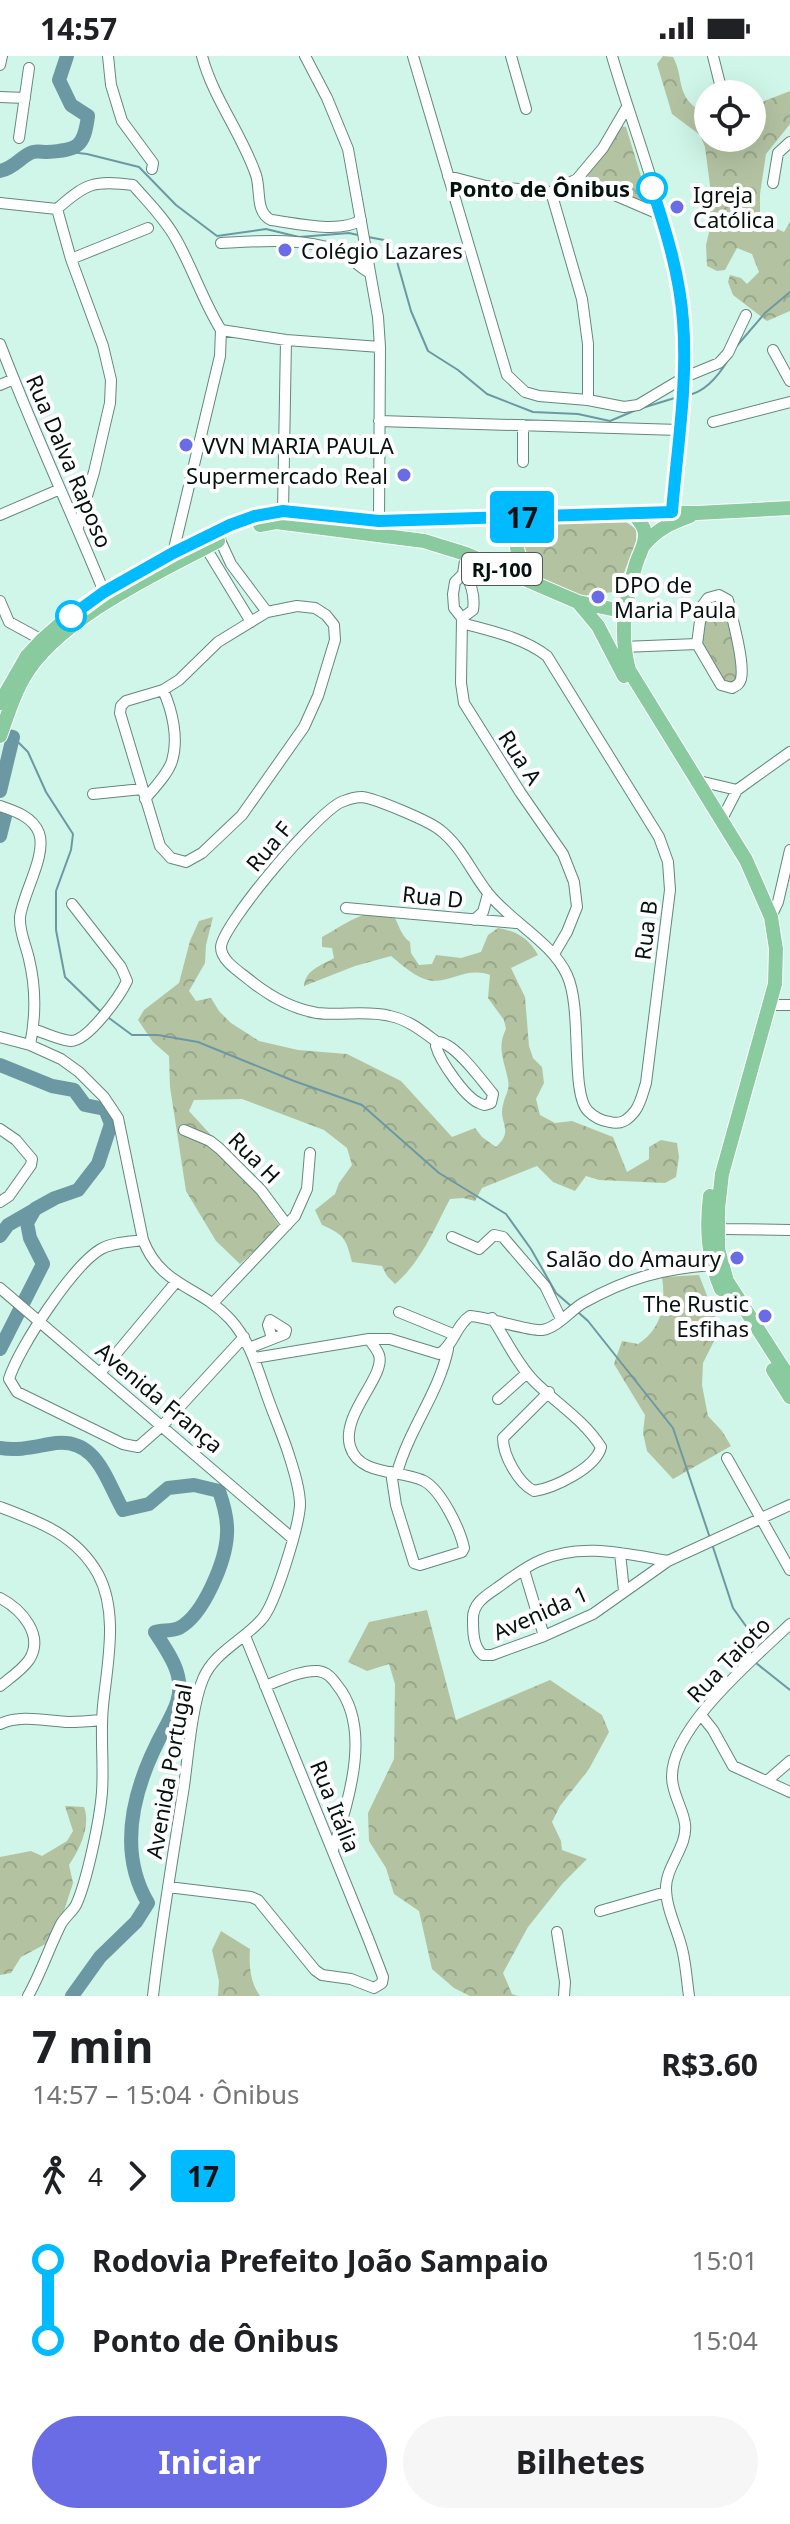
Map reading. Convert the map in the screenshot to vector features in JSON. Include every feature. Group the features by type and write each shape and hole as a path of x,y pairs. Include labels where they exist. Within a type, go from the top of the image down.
{"main road":[{"name":"RJ-100","path":"0,736 4,700 21,665 42,640 68,617 104,592 173,553 255,516 283,511 379,521 790,508"},
{"path":"632,512 645,531 644,545 625,606 623,647 629,670 722,819 762,891 771,917 776,949 775,984 722,1174 712,1223 727,1281 790,1379"},
{"name":"RJ-100","path":"644,545 667,524 697,513"},
{"path":"535,583 518,556 516,546 527,524 539,516"},
{"path":"424,541 417,528 425,520"},
{"name":"RJ-100","path":"4,700 31,667 69,630 120,595 213,544 255,526 276,522 424,541 466,554 578,602 612,609 625,606"},
{"path":"578,602 598,626 632,690 715,824 757,900 763,922 768,970 765,992 712,1180 712,1265 720,1287 790,1397"}],"street":[{"path":"0,65 2,56"},
{"path":"108,56 111,85 122,121 153,163 152,169"},
{"path":"202,56 258,179 261,210 265,217 329,226 350,226 361,222"},
{"path":"305,56 348,149 378,317 379,521"},
{"path":"413,56 507,375 525,392 624,407 638,405 719,363 728,353 746,315"},
{"path":"511,56 526,109"},
{"path":"612,56 661,215 678,283 683,320 684,382 672,512"},
{"path":"713,56 719,80"},
{"path":"19,138 29,68"},
{"path":"0,97 25,98"},
{"path":"448,176 486,186 551,192 577,179 603,148 627,107"},
{"path":"773,183 778,153 790,142"},
{"path":"577,179 661,215"},
{"path":"0,203 57,209 84,188 98,182 133,185 177,241 206,306 221,330 220,356 173,553"},
{"path":"551,192 582,299 588,344 588,400"},
{"path":"57,209 71,259 103,346 111,380 104,430 78,527"},
{"path":"71,259 148,228"},
{"path":"221,243 269,241 307,245 341,252 357,267 370,273"},
{"path":"221,330 286,340 380,347"},
{"path":"283,511 286,340"},
{"name":"Rua Dalva Raposo","path":"0,344 58,490 78,527 104,592"},
{"path":"773,350 790,381"},
{"path":"0,385 14,379"},
{"path":"713,422 790,402"},
{"path":"379,421 523,425 679,424"},
{"path":"523,425 523,462"},
{"path":"0,515 58,490"},
{"path":"213,544 267,612"},
{"path":"213,544 251,622"},
{"path":"462,621 473,610 474,601 470,583 463,574 466,554"},
{"name":"Rua A","path":"463,574 455,582 453,594 454,608 462,621 461,683 464,703 563,854 574,882 577,907 554,954"},
{"path":"713,596 724,597 728,600 736,633 741,676 739,683 728,688 721,685 697,644 704,601 713,596"},
{"path":"0,601 4,622 42,640"},
{"path":"297,606 315,608 326,615 334,625 335,640 318,696 304,727 242,815 202,853 186,862 171,858 160,846 120,713 121,706 126,701 163,690 179,680 218,642 251,622 267,612 297,606"},
{"name":"Rua B","path":"462,621 512,637 547,656 659,837 668,862 670,890 646,1083 638,1107 628,1120 616,1124 600,1120 587,1110 580,1093 576,1007 567,975 554,954"},
{"path":"623,647 697,644"},
{"path":"93,794 144,794 172,761 174,731 170,706 163,690"},
{"path":"722,819 737,790 790,752"},
{"path":"699,781 737,790"},
{"name":"Rua F","path":"437,1042 439,1055 470,1097 477,1103 491,1103 493,1094 452,1048 446,1043 437,1042 412,1023 389,1016 317,1013 286,1004 228,963 221,952 221,943 239,914 268,877 321,816 340,801 362,797 417,817 441,831 488,894 516,923 554,954"},
{"path":"5,808 33,823 40,835 40,848 20,920 33,986 30,1045"},
{"path":"771,917 778,902 790,850"},
{"path":"474,920 483,912 488,894"},
{"path":"33,1029 75,1041 99,1020 125,986 126,975 72,904"},
{"name":"Rua D","path":"346,908 516,923"},
{"path":"770,1005 790,1005"},
{"name":"Avenida Portugal","path":"0,1037 30,1045 61,1059 104,1097 118,1118 148,1253 161,1271 213,1303 244,1337 289,1454 298,1488 300,1503 292,1538 265,1617 213,1662 203,1679 192,1729 153,1996"},
{"path":"0,1129 16,1140 32,1159 9,1196 0,1202"},
{"name":"Rua H","path":"184,1130 210,1141 220,1149 261,1190 287,1225"},
{"name":"Rua H","path":"213,1303 301,1206 307,1189 310,1153"},
{"path":"712,1223 725,1229 790,1230"},
{"path":"452,1237 479,1249 494,1235 503,1237 545,1286 561,1319"},
{"path":"143,1240 116,1243 101,1249 87,1260 39,1321 14,1363 9,1379 17,1392 130,1447 138,1447 163,1425 244,1337"},
{"path":"369,1339 380,1357 379,1365 357,1408 349,1444 363,1464 394,1473 423,1481 432,1487 441,1497 464,1548 456,1556 420,1565 414,1563 396,1505 394,1473 409,1435 443,1371 448,1349 464,1320 470,1316 492,1318 541,1331 581,1304 637,1277 671,1268 712,1265"},
{"path":"100,1373 176,1282"},
{"name":"Avenida França","path":"0,1288 292,1538"},
{"path":"399,1312 455,1335"},
{"path":"492,1318 527,1373 549,1392 588,1430 601,1450 575,1475 551,1487 534,1491 524,1485 512,1465 503,1446 503,1438 549,1392"},
{"path":"252,1353 272,1338"},
{"path":"252,1353 369,1339 390,1339 439,1354 448,1349"},
{"path":"498,1399 527,1373"},
{"path":"727,1458 790,1570"},
{"name":"Avenida 1","path":"668,1561 583,1550 537,1561 486,1596 474,1609 472,1617 476,1647 483,1655 492,1655 593,1614 668,1561 790,1505"},
{"path":"0,1507 57,1530 76,1547 98,1575 109,1606 101,1720 102,1794 75,1907 63,1921 28,1996"},
{"path":"620,1553 624,1591"},
{"path":"524,1570 544,1636"},
{"path":"0,1598 22,1614 34,1638 28,1661 0,1686"},
{"name":"Rua Taioto","path":"666,1892 667,1877 686,1825 674,1790 673,1763 684,1738 723,1688 790,1624"},
{"name":"Rua Itália","path":"168,1887 251,1897 265,1907 322,1975 351,1979 374,1988 382,1983 383,1977 333,1850 245,1636"},
{"path":"265,1686 321,1671 331,1676 351,1707 357,1741 347,1800 333,1850"},
{"path":"701,1715 733,1766 790,1792"},
{"path":"0,1724 24,1718 73,1722 101,1720"},
{"path":"767,1781 790,1761"},
{"path":"600,1911 666,1892 683,1953 689,1996"},
{"path":"557,1932 565,1982 564,1996"}],"green space":[{"path":"663,56 673,57 683,91 694,106 694,130 672,114 657,64"},
{"path":"790,91 790,124 766,154 760,213 769,225 784,232 790,222 790,311 767,321 733,295 728,282 730,275 741,278 747,284 759,272 752,254 737,248 725,270 717,271 707,266 706,245 711,224 707,216 711,193 706,152 766,152 766,100"},
{"path":"621,126 626,127 647,196 643,202 586,173"},
{"path":"626,522 636,529 636,541 622,578 622,600 614,592 587,595 583,602 541,582 523,561 523,538 534,528 555,523"},
{"path":"718,599 725,603 732,634 737,676 731,684 724,682 701,647 705,607 710,601"},
{"path":"371,913 392,913 410,942 411,953 419,965 432,964 436,955 461,958 481,952 488,935 498,928 516,933 526,940 538,955 511,968 525,997 529,1046 533,1058 542,1067 544,1083 536,1099 540,1115 555,1123 572,1121 613,1137 627,1172 649,1159 649,1147 661,1140 677,1143 679,1157 676,1177 665,1183 599,1180 586,1176 575,1191 553,1182 537,1166 482,1188 475,1201 450,1199 420,1255 395,1284 382,1266 352,1262 343,1239 322,1225 315,1210 335,1194 352,1165 347,1148 324,1130 242,1099 194,1100 189,1111 261,1198 280,1227 240,1264 216,1241 186,1191 170,1087 169,1056 153,1042 138,1020 144,1010 179,983 190,941 199,921 213,917 205,963 189,991 196,1001 211,998 231,1023 259,1041 298,1050 347,1054 401,1081 452,1137 475,1128 496,1147 504,1136 502,1111 508,1084 501,1049 506,1029 504,1020 488,998 490,975 473,973 428,980 391,956 304,986 311,972 334,958 332,948 322,947 322,937"},
{"path":"699,1275 720,1329 703,1363 702,1385 708,1416 731,1446 673,1479 647,1451 643,1433 645,1415 614,1364 622,1341 638,1344 657,1323 662,1306 662,1277"},
{"path":"427,1610 456,1720 550,1680 602,1715 609,1732 589,1769 560,1806 552,1822 562,1850 587,1859 528,1927 503,1973 512,1994 518,1996 470,1996 454,1988 432,1969 419,1911 394,1894 386,1868 369,1841 368,1813 394,1759 395,1684 389,1664 367,1671 348,1662 369,1622"},
{"path":"65,1806 84,1807 86,1821 80,1844 69,1865 73,1883 55,1939 21,1957 11,1973 0,1975 0,1857 31,1851 42,1856 67,1841 73,1831"},
{"path":"221,1931 250,1949 251,1974 260,1996 218,1996 219,1981 212,1950"}],"waterway":[{"path":"0,171 33,152 66,150 78,145 81,140 88,116 71,105 59,80 67,56"},
{"path":"61,151 139,167 176,205 217,236 266,229 299,237 358,235"},
{"path":"368,237 384,240 396,258 411,311 428,351 487,394 533,412 578,414 610,421 636,410"},
{"path":"735,348 765,313 790,292"},
{"path":"689,395 712,382 728,360"},
{"path":"642,408 678,397"},
{"path":"0,734 13,737 0,791"},
{"path":"13,737 28,752 46,792 73,834 71,850 56,891 56,930 65,977 101,1012"},
{"path":"0,809 5,816 0,836"},
{"path":"109,1018 132,1035 158,1035 198,1042 362,1105 439,1173 506,1214 531,1249 556,1293 571,1306"},
{"path":"0,1065 52,1086 74,1090 85,1105 105,1109 111,1124 98,1164 78,1190 35,1209 27,1223 30,1238 43,1264 0,1349"},
{"path":"0,1236 8,1225 34,1210"},
{"path":"579,1313 673,1428 710,1538"},
{"path":"0,1448 19,1449 66,1443 78,1446 89,1452 97,1462 123,1510 149,1504 168,1488 194,1485 219,1491 226,1517 223,1558 205,1599 179,1628 155,1632 174,1665 179,1690 174,1709 145,1770 133,1814 133,1859 138,1882 148,1903 136,1922 100,1957 72,1996"},
{"path":"712,1544 733,1608 753,1636 755,1652"},
{"path":"756,1663 790,1690"}],"bus line":[{"name":"17","path":"71,616 104,592 173,553 230,525 283,511 379,521 672,512 685,377 683,320 678,283 652,188"}],"place":[{"name":"Ponto de Ônibus","path":"652,188"},
{"name":"Igreja Católica","path":"677,207"},
{"name":"Colégio Lazares","path":"285,250"},
{"name":"VVN MARIA PAULA","path":"186,445"},
{"name":"Supermercado Real","path":"404,475"},
{"name":"DPO de Maria Paula","path":"598,597"},
{"name":"Salão do Amaury","path":"737,1258"},
{"name":"The Rustic Esfihas","path":"765,1316"}]}
